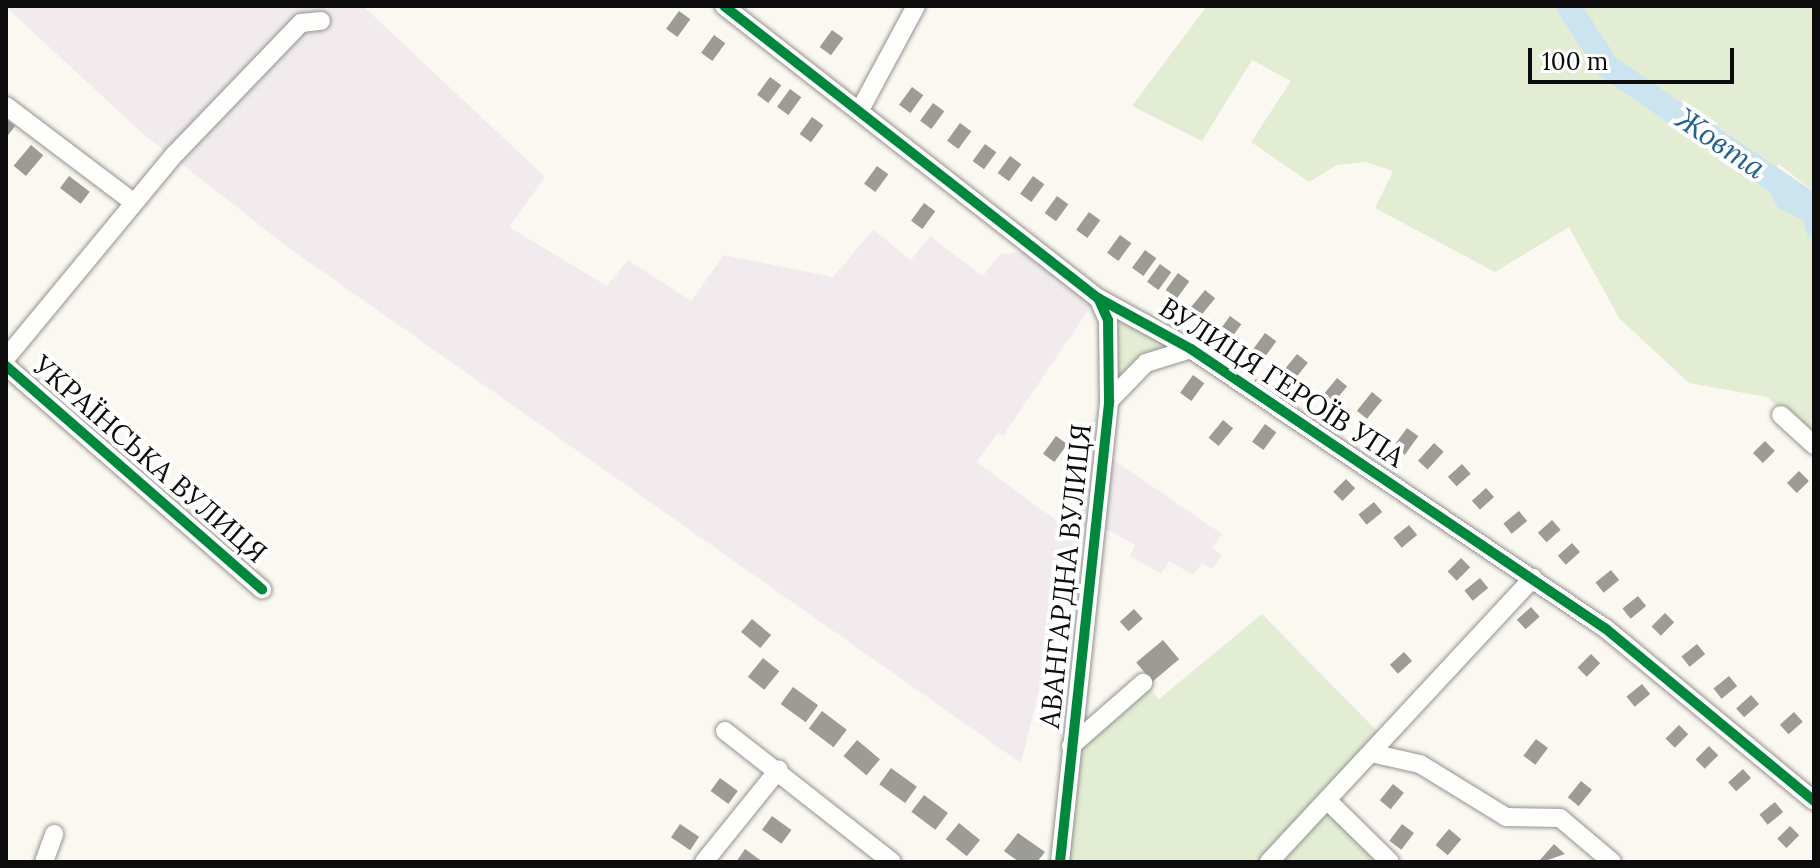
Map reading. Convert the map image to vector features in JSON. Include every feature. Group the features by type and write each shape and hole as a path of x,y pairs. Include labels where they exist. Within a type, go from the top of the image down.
{"street":[{"name":"ВУЛИЦЯ ГЕРОЇВ УПА","path":"724,6 1098,298 1191,349 1533,578 1814,801"},
{"path":"860,110 916,6"},
{"path":"6,358 175,154 301,23 321,21"},
{"path":"6,106 133,202"},
{"name":"АВАНГАРДНА ВУЛИЦЯ","path":"1060,862 1109,401 1108,320 1098,298"},
{"path":"1109,401 1146,363 1191,349"},
{"name":"УКРАЇНСЬКА ВУЛИЦЯ","path":"6,366 262,589"},
{"path":"1781,415 1814,445"},
{"path":"1269,862 1533,578"},
{"path":"1071,746 1143,683"},
{"path":"725,731 779,769 892,862"},
{"path":"1371,753 1420,764 1506,817 1560,818 1612,862"},
{"path":"704,862 779,769"},
{"path":"1327,800 1390,862"},
{"path":"44,862 54,834"}],"shaded area":[{"path":"363,6 545,177 509,227 607,286 628,260 691,301 724,255 833,277 873,230 911,260 930,236 983,276 1000,254 1030,252 1085,295 1091,305 1081,321 1003,436 998,433 976,462 1078,536 1021,763 289,248 141,132 6,7"},
{"path":"1109,457 1222,534 1212,547 1222,556 1212,569 1202,563 1193,575 1169,561 1161,574 1130,556 1135,545 1101,526"}],"green space":[{"path":"1207,6 1814,6 1814,192 1779,164 1763,179 1778,207 1803,220 1808,236 1814,236 1814,440 1767,397 1689,383 1619,318 1569,227 1495,272 1375,208 1393,171 1365,162 1337,165 1309,182 1251,142 1291,81 1252,60 1202,141 1132,106"},
{"path":"1126,319 1180,347 1117,384 1117,328"},
{"path":"1262,614 1382,736 1266,862 1066,862 1078,749 1150,689 1159,699"},
{"path":"1329,811 1386,862 1273,862"}],"water":[{"path":"1771,163 1814,192 1814,236 1808,237 1803,220 1778,208 1763,179"}],"building":[{"path":"679,11 690,19 677,37 666,29"},
{"path":"832,30 843,38 831,55 820,47"},
{"path":"714,35 725,43 712,61 701,53"},
{"path":"770,77 781,85 768,103 757,95"},
{"path":"912,87 923,95 910,113 899,105"},
{"path":"790,89 801,97 788,115 777,107"},
{"path":"933,103 944,111 931,129 920,121"},
{"path":"812,117 823,125 811,142 800,134"},
{"path":"6,119 15,126 6,138"},
{"path":"960,123 971,131 958,149 947,141"},
{"path":"985,144 996,152 984,169 973,161"},
{"path":"31,145 43,155 26,176 14,166"},
{"path":"1010,156 1021,164 1009,181 998,173"},
{"path":"877,166 888,174 875,192 864,184"},
{"path":"69,176 90,192 81,204 60,188"},
{"path":"1033,176 1044,184 1031,202 1020,194"},
{"path":"1057,196 1068,204 1056,221 1045,213"},
{"path":"924,203 935,211 922,229 911,221"},
{"path":"1089,212 1100,220 1087,238 1076,230"},
{"path":"1120,235 1131,243 1118,261 1107,253"},
{"path":"1145,250 1156,258 1143,276 1132,268"},
{"path":"1160,264 1171,272 1158,290 1147,282"},
{"path":"1178,273 1189,281 1177,298 1166,290"},
{"path":"1205,290 1215,298 1201,316 1191,308"},
{"path":"1230,316 1241,324 1228,342 1217,334"},
{"path":"1265,333 1276,341 1263,359 1252,351"},
{"path":"1297,354 1308,363 1293,381 1282,373"},
{"path":"1193,375 1204,383 1191,401 1180,393"},
{"path":"1337,378 1347,386 1333,404 1323,396"},
{"path":"1372,392 1382,400 1367,419 1357,411"},
{"path":"1223,420 1233,428 1219,446 1209,438"},
{"path":"1265,424 1276,432 1263,450 1252,442"},
{"path":"1407,428 1418,436 1405,455 1393,447"},
{"path":"1056,436 1067,444 1054,462 1043,454"},
{"path":"1765,441 1775,451 1763,463 1753,453"},
{"path":"1434,443 1444,452 1428,470 1418,461"},
{"path":"1462,464 1471,474 1457,486 1448,477"},
{"path":"1799,471 1809,481 1797,493 1787,483"},
{"path":"1346,479 1355,488 1342,501 1333,492"},
{"path":"1486,488 1494,497 1480,510 1472,501"},
{"path":"1374,502 1382,512 1367,525 1358,515"},
{"path":"1519,511 1527,521 1512,534 1503,524"},
{"path":"1552,520 1561,530 1547,542 1538,533"},
{"path":"1409,525 1417,535 1402,548 1393,538"},
{"path":"1572,543 1580,552 1566,565 1558,556"},
{"path":"1461,558 1470,567 1457,581 1448,571"},
{"path":"1611,570 1619,580 1604,593 1595,583"},
{"path":"1480,578 1488,588 1473,601 1464,591"},
{"path":"1638,596 1646,606 1631,619 1622,609"},
{"path":"1531,607 1540,617 1526,629 1517,620"},
{"path":"1134,609 1143,619 1129,631 1120,622"},
{"path":"1665,613 1674,622 1661,636 1652,626"},
{"path":"752,619 771,635 760,648 741,632"},
{"path":"1163,640 1179,659 1152,682 1136,662"},
{"path":"1697,644 1705,654 1690,667 1681,657"},
{"path":"1404,652 1412,661 1398,674 1390,665"},
{"path":"1591,654 1600,663 1587,677 1578,667"},
{"path":"763,658 779,671 764,690 748,677"},
{"path":"1729,676 1737,686 1722,699 1713,689"},
{"path":"1642,684 1650,694 1635,707 1626,697"},
{"path":"793,687 818,705 806,722 781,704"},
{"path":"1751,695 1759,704 1744,717 1736,708"},
{"path":"822,711 847,730 834,747 809,729"},
{"path":"1794,712 1803,722 1789,734 1780,725"},
{"path":"1679,725 1688,734 1675,748 1666,738"},
{"path":"1536,739 1548,748 1535,765 1523,756"},
{"path":"857,740 880,759 866,775 844,756"},
{"path":"1709,746 1718,755 1705,769 1696,759"},
{"path":"891,768 917,787 905,803 879,784"},
{"path":"1743,769 1751,778 1736,791 1728,782"},
{"path":"720,778 738,791 728,804 711,791"},
{"path":"1581,781 1592,790 1579,806 1568,797"},
{"path":"1393,784 1404,793 1391,809 1380,800"},
{"path":"924,795 948,813 935,830 911,812"},
{"path":"1775,802 1783,812 1768,825 1759,815"},
{"path":"772,816 791,830 781,844 762,830"},
{"path":"959,823 980,840 967,856 946,839"},
{"path":"680,824 699,837 690,850 671,837"},
{"path":"1402,824 1414,833 1401,850 1389,841"},
{"path":"1790,826 1799,835 1786,848 1777,839"},
{"path":"1449,829 1461,839 1448,855 1436,845"},
{"path":"1018,833 1045,852 1037,862 1019,862 1004,851"},
{"path":"1554,844 1565,854 1542,862 1540,860"},
{"path":"745,849 763,862 736,862"}],"waterway":[{"name":"Жовта","path":"1568,6 1608,67 1814,207"}],"cycle path":[{"path":"724,6 1098,298 1191,349 1605,628 1814,801"},
{"path":"1060,862 1109,401 1108,320 1098,298"},
{"path":"6,366 262,589"}]}
